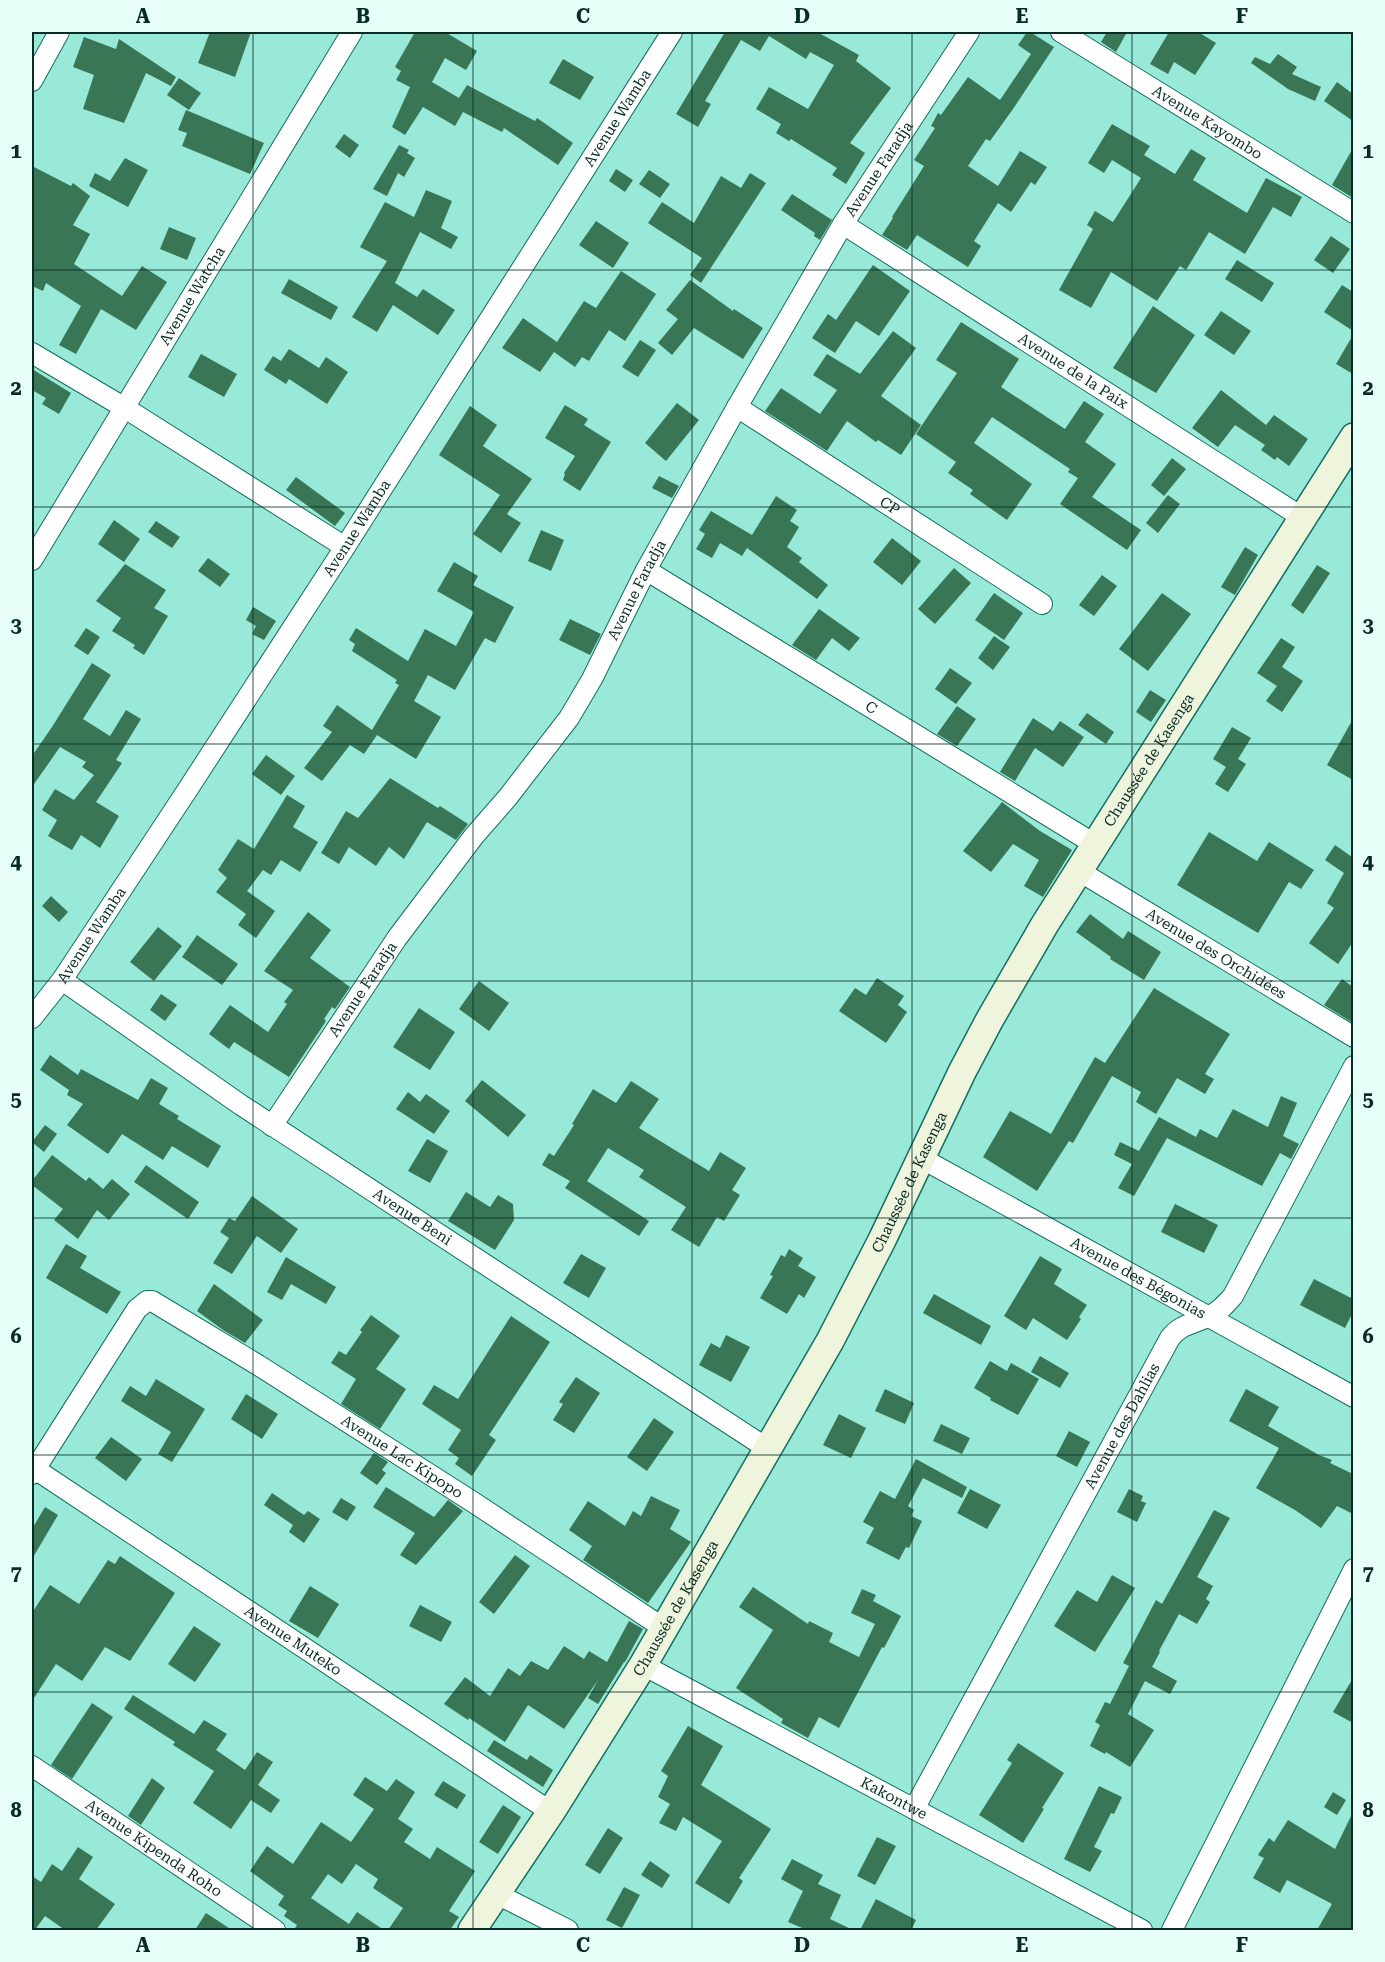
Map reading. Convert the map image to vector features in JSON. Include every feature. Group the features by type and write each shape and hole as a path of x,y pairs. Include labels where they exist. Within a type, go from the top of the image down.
{"main road":[{"name":"Chaussée de Kasenga","path":"472,1930 551,1812 665,1629 830,1341 990,1019 1045,924 1353,437"}],"street":[{"path":"32,81 59,32"},
{"name":"Avenue Watcha","path":"32,560 352,32"},
{"name":"Avenue Wamba","path":"32,1018 62,980 345,547 672,32"},
{"name":"Avenue Faradja","path":"272,1126 397,938 569,718 592,679 646,570 843,224 969,32"},
{"name":"Avenue Kayombo","path":"1061,32 1353,213"},
{"name":"Avenue de la Paix","path":"843,224 1303,518"},
{"path":"32,353 345,547"},
{"name":"CP","path":"737,407 1042,604"},
{"name":"C","path":"646,570 1096,845"},
{"name":"Avenue des Orchidées","path":"1079,871 1353,1037"},
{"name":"Avenue Beni","path":"62,980 272,1126 768,1449"},
{"name":"Avenue des Dahlias","path":"914,1809 1170,1338 1181,1326 1209,1317 1233,1296 1353,1066"},
{"name":"Avenue des Bégonias","path":"921,1158 1353,1397"},
{"name":"Avenue Lac Kipopo","path":"35,1461 138,1309 147,1301 152,1301 239,1353 473,1502 665,1629"},
{"name":"Avenue Muteko","path":"35,1461 551,1812"},
{"path":"1172,1930 1353,1569"},
{"name":"Kakontwe","path":"643,1665 1142,1930"},
{"name":"Avenue Kipenda Roho","path":"32,1766 275,1930"},
{"path":"495,1893 568,1930"}],"building":[{"path":"210,32 251,32 235,77 198,63"},
{"path":"415,32 445,32 477,51 466,70 445,58 432,82 459,98 467,85 535,121 537,118 573,143 558,165 504,128 502,132 463,112 455,126 423,107 405,135 392,127 410,87 396,80 401,71 395,67"},
{"path":"725,32 817,32 859,55 856,61 891,88 850,143 865,153 846,184 832,175 837,168 791,139 789,141 776,133 781,124 756,109 769,87 808,109 834,65 810,52 806,59 769,36 760,51 741,40 705,101 711,104 698,127 676,114"},
{"path":"1027,32 1054,47 990,141 986,139 968,166 998,186 1020,151 1047,167 1035,185 1031,182 1011,212 998,203 974,241 981,246 968,267 917,235 907,250 882,235 924,166 914,160 935,128 931,126 938,113 941,115 968,77 1000,100 1031,54 1018,45"},
{"path":"1107,32 1127,32 1116,52 1101,42"},
{"path":"1169,32 1198,32 1216,43 1195,75 1174,62 1168,74 1150,64"},
{"path":"84,37 116,49 119,39 176,77 171,86 146,73 124,123 83,109 94,75 73,67"},
{"path":"1278,54 1297,67 1292,74 1321,87 1315,101 1288,89 1251,63 1255,57 1270,64"},
{"path":"563,59 594,77 580,100 549,83"},
{"path":"179,78 201,93 189,110 167,95"},
{"path":"1337,82 1353,94 1353,121 1324,101"},
{"path":"186,110 264,143 250,174 182,146 187,133 178,130"},
{"path":"1112,124 1150,146 1144,155 1175,174 1191,149 1206,158 1193,180 1247,213 1266,178 1302,197 1291,217 1273,207 1245,254 1209,232 1186,270 1180,266 1157,301 1111,272 1091,308 1059,290 1093,229 1087,225 1095,211 1113,222 1141,178 1112,160 1104,173 1088,163"},
{"path":"344,134 359,145 350,158 335,147"},
{"path":"399,145 409,150 407,153 415,158 404,177 398,173 387,196 373,189"},
{"path":"1353,148 1353,198 1332,185"},
{"path":"125,158 148,170 128,207 89,186 95,173 110,181"},
{"path":"32,166 71,186 73,183 90,196 73,225 90,234 74,264 122,296 142,266 167,282 136,330 101,309 76,354 59,345 81,306 46,283 43,291 32,286"},
{"path":"616,169 633,180 625,192 609,181"},
{"path":"649,170 670,184 660,198 639,184"},
{"path":"750,173 766,183 701,283 690,275 702,258 648,223 662,202 694,223 721,176 741,188"},
{"path":"426,190 452,201 441,228 458,237 451,249 420,232 395,283 417,297 423,289 455,310 438,335 393,305 377,332 352,317 387,261 360,247 385,202 414,217"},
{"path":"792,194 832,220 820,240 814,236 815,233 781,210"},
{"path":"596,221 629,243 613,268 579,245"},
{"path":"169,227 196,238 187,260 160,249"},
{"path":"1331,236 1350,249 1333,273 1314,260"},
{"path":"1237,260 1274,283 1262,302 1225,279"},
{"path":"873,265 910,291 879,336 856,321 835,353 812,338 828,314 836,320"},
{"path":"621,271 656,294 625,341 609,330 589,361 582,357 575,367 554,352 540,372 502,348 523,318 557,342 584,301 596,308"},
{"path":"289,279 338,307 331,320 281,293"},
{"path":"690,280 733,311 734,309 763,328 743,359 694,328 672,355 658,343 678,319 666,310"},
{"path":"1342,285 1353,292 1353,331 1324,312"},
{"path":"1153,306 1195,335 1156,393 1113,368"},
{"path":"1221,311 1251,331 1234,355 1204,335"},
{"path":"961,322 1019,359 1001,387 1065,429 1084,401 1104,414 1085,442 1116,464 1092,497 1141,530 1127,550 1060,504 1078,478 1068,472 1070,469 992,417 974,443 1032,484 1007,520 970,494 973,490 948,473 956,462 916,434 957,373 936,360"},
{"path":"893,331 916,348 881,396 921,425 901,455 878,440 876,442 847,421 827,451 765,411 781,388 820,414 837,390 813,375 827,354 860,374"},
{"path":"1353,335 1353,374 1336,364"},
{"path":"640,340 656,350 638,377 622,367"},
{"path":"289,349 319,368 326,357 348,372 327,404 289,379 286,384 264,370 273,356 281,361"},
{"path":"201,354 237,374 224,397 188,377"},
{"path":"32,369 71,393 59,414 42,404 46,398 32,390"},
{"path":"1221,390 1266,425 1274,415 1308,439 1289,466 1277,457 1275,460 1261,450 1265,445 1235,425 1218,447 1192,428"},
{"path":"677,403 699,420 666,461 645,443"},
{"path":"565,405 588,419 584,425 611,442 580,491 563,480 564,473 575,456 545,438"},
{"path":"470,406 497,425 483,446 532,479 507,514 521,523 501,553 473,534 500,495 439,455"},
{"path":"1172,458 1186,469 1164,496 1151,485"},
{"path":"659,476 679,486 672,498 652,488"},
{"path":"296,477 345,513 335,526 286,490"},
{"path":"1168,495 1180,504 1158,533 1146,523"},
{"path":"776,496 797,510 790,521 799,527 787,547 802,558 799,562 828,585 817,599 747,548 742,556 720,543 712,558 696,549 705,534 699,530 711,511 752,535"},
{"path":"114,520 140,539 124,562 98,544"},
{"path":"156,521 180,537 172,548 148,532"},
{"path":"541,530 564,540 551,571 528,561"},
{"path":"892,538 921,561 902,585 873,562"},
{"path":"1245,547 1258,555 1235,595 1221,587"},
{"path":"208,558 230,574 220,587 198,571"},
{"path":"454,562 478,576 473,585 514,607 495,643 485,638 455,690 428,675 414,701 441,717 416,759 377,735 364,754 350,745 322,781 304,768 332,732 323,726 337,705 372,730 399,685 395,683 397,680 352,651 355,644 349,640 356,628 408,661 425,629 456,646 474,612 437,591"},
{"path":"125,564 166,590 154,608 168,616 144,655 133,648 135,645 112,631 121,618 96,601"},
{"path":"1317,565 1330,573 1303,614 1291,605"},
{"path":"954,568 971,583 935,624 918,609"},
{"path":"1102,575 1117,586 1094,616 1079,605"},
{"path":"994,593 1023,613 1004,640 975,620"},
{"path":"1162,593 1191,614 1148,671 1119,649"},
{"path":"253,607 276,621 264,640 252,634 256,626 246,620"},
{"path":"819,609 860,638 849,651 832,638 816,660 792,645"},
{"path":"570,619 601,634 590,655 559,640"},
{"path":"86,628 100,637 88,655 74,646"},
{"path":"994,636 1010,647 993,670 978,658"},
{"path":"1281,638 1295,647 1282,667 1303,681 1282,712 1266,701 1277,686 1257,673"},
{"path":"92,663 111,675 83,719 110,736 126,710 141,719 116,760 122,763 96,802 119,816 100,848 81,835 72,850 48,836 57,820 42,810 55,789 74,800 94,775 82,767 86,762 60,747 32,787 32,756"},
{"path":"950,668 972,683 956,704 935,689"},
{"path":"1150,690 1166,700 1151,722 1136,712"},
{"path":"957,706 976,719 957,746 937,734"},
{"path":"1087,713 1114,732 1106,744 1078,725"},
{"path":"1033,718 1053,731 1060,721 1084,737 1063,767 1035,748 1015,781 1000,772"},
{"path":"1353,719 1353,780 1327,765"},
{"path":"1232,727 1251,738 1238,759 1246,764 1228,792 1215,784 1226,767 1213,759"},
{"path":"266,755 295,776 281,795 252,774"},
{"path":"390,778 468,824 456,840 427,822 404,859 389,847 376,866 349,847 339,864 321,853 346,811 358,818"},
{"path":"287,795 305,806 293,827 318,842 300,872 281,860 271,875 263,870 247,891 275,911 256,938 238,925 246,914 216,892 227,878 218,870 238,839 254,849"},
{"path":"1002,802 1040,831 1072,850 1043,897 1024,886 1039,860 1013,844 991,872 963,851"},
{"path":"1209,832 1257,861 1269,842 1314,870 1301,889 1289,882 1258,933 1177,885"},
{"path":"1335,845 1352,857 1353,855 1353,942 1338,964 1309,943 1334,908 1327,903 1344,873 1325,860"},
{"path":"51,896 68,912 59,922 42,906"},
{"path":"308,912 331,930 310,958 350,987 335,1009 332,1007 324,1019 326,1021 289,1077 234,1042 229,1049 209,1034 230,1005 268,1032 287,1004 284,1002 293,990 264,971"},
{"path":"1090,914 1123,939 1128,931 1161,952 1144,980 1110,959 1111,957 1076,932"},
{"path":"158,927 182,946 154,981 130,962"},
{"path":"197,935 238,964 222,985 182,957"},
{"path":"877,978 904,996 898,1005 907,1012 886,1043 839,1011 855,988 866,995"},
{"path":"1342,979 1353,987 1353,1023 1324,1005"},
{"path":"479,981 509,1003 489,1031 459,1009"},
{"path":"1154,988 1230,1034 1205,1074 1214,1079 1205,1094 1177,1078 1156,1114 1136,1102 1141,1092 1112,1076 1073,1143 1069,1141 1037,1191 983,1157 1010,1111 1051,1134 1095,1057 1105,1063"},
{"path":"161,994 177,1005 165,1021 150,1010"},
{"path":"419,1008 455,1032 430,1070 393,1047"},
{"path":"50,1055 78,1075 81,1069 138,1100 151,1078 168,1088 159,1104 179,1116 177,1119 221,1146 208,1168 172,1146 163,1160 122,1134 108,1154 67,1125 83,1104 67,1095 69,1090 40,1070"},
{"path":"482,1080 526,1115 508,1137 465,1101"},
{"path":"631,1081 659,1099 639,1128 709,1171 720,1152 746,1168 732,1190 740,1195 724,1221 717,1217 699,1247 671,1230 686,1207 639,1177 644,1170 608,1148 587,1181 649,1221 639,1236 565,1188 570,1181 542,1165 549,1153 554,1156 593,1089 616,1103"},
{"path":"408,1092 420,1102 426,1094 450,1111 434,1134 396,1109"},
{"path":"1281,1096 1297,1103 1283,1136 1299,1144 1291,1159 1280,1153 1262,1186 1167,1138 1134,1196 1118,1188 1132,1164 1114,1155 1120,1142 1139,1151 1159,1117 1196,1137 1200,1129 1217,1138 1233,1109 1268,1127"},
{"path":"45,1125 57,1134 44,1152 32,1142"},
{"path":"427,1139 448,1151 430,1183 408,1171"},
{"path":"52,1155 86,1181 89,1177 103,1189 112,1179 130,1194 109,1220 97,1210 78,1239 54,1220 63,1209 32,1185 32,1181"},
{"path":"146,1165 199,1202 188,1219 134,1182"},
{"path":"466,1192 490,1207 498,1195 513,1204 514,1220 495,1250 448,1221"},
{"path":"252,1196 298,1229 281,1253 257,1236 232,1274 213,1263 229,1238 220,1232 229,1218 235,1221"},
{"path":"1175,1204 1218,1225 1204,1253 1161,1232"},
{"path":"66,1244 87,1256 80,1268 121,1292 107,1314 46,1278"},
{"path":"789,1249 803,1258 798,1266 816,1277 804,1298 799,1294 787,1314 760,1298 773,1276 770,1275 781,1255 785,1257"},
{"path":"581,1254 606,1268 589,1298 563,1283"},
{"path":"1040,1256 1062,1269 1054,1284 1087,1305 1067,1340 1033,1318 1026,1330 1004,1316"},
{"path":"286,1257 336,1287 326,1304 291,1284 282,1300 267,1292"},
{"path":"1314,1279 1353,1299 1353,1312 1345,1328 1300,1305"},
{"path":"214,1284 263,1320 245,1343 197,1311"},
{"path":"934,1294 991,1326 981,1345 923,1313"},
{"path":"371,1315 400,1336 376,1369 406,1389 380,1429 341,1404 356,1379 331,1363 339,1351 346,1355"},
{"path":"511,1316 550,1342 489,1435 496,1440 472,1476 455,1464 459,1458 448,1450 461,1430 422,1404 434,1385 458,1399"},
{"path":"726,1335 750,1347 731,1382 699,1365 711,1343 720,1348"},
{"path":"1040,1356 1069,1373 1060,1388 1031,1372"},
{"path":"990,1361 1007,1371 1011,1363 1039,1379 1018,1415 990,1400 991,1398 974,1388"},
{"path":"576,1377 600,1393 574,1433 553,1420 563,1404 559,1402"},
{"path":"156,1379 205,1409 172,1462 158,1454 171,1432 121,1401 130,1386 146,1396"},
{"path":"885,1389 914,1403 905,1424 875,1411"},
{"path":"1246,1389 1279,1407 1268,1426 1332,1460 1330,1463 1353,1474 1353,1514 1337,1506 1321,1528 1256,1488 1279,1448 1229,1421"},
{"path":"246,1394 278,1414 262,1439 231,1419"},
{"path":"839,1414 866,1428 851,1458 823,1445"},
{"path":"654,1418 674,1432 647,1471 627,1457"},
{"path":"941,1424 970,1438 962,1454 933,1441"},
{"path":"1069,1431 1090,1442 1077,1467 1056,1456"},
{"path":"111,1437 142,1459 126,1481 95,1458"},
{"path":"374,1453 388,1462 382,1470 386,1473 377,1485 360,1473"},
{"path":"916,1459 967,1487 962,1498 923,1478 908,1506 914,1510 911,1516 922,1521 909,1548 906,1547 899,1560 866,1543 874,1528 863,1522 880,1491 895,1499"},
{"path":"386,1487 434,1517 448,1500 463,1511 416,1565 400,1555 415,1533 373,1507"},
{"path":"970,1489 1001,1505 987,1529 957,1513"},
{"path":"1129,1489 1143,1496 1141,1501 1146,1503 1137,1522 1117,1512"},
{"path":"272,1493 304,1515 308,1511 320,1519 304,1543 289,1532 293,1525 264,1505"},
{"path":"651,1496 680,1510 670,1529 691,1542 648,1603 583,1560 592,1546 569,1530 588,1501 625,1526 633,1511 641,1516"},
{"path":"341,1498 356,1507 347,1521 332,1512"},
{"path":"45,1507 58,1515 32,1559 32,1529"},
{"path":"1214,1510 1230,1518 1197,1577 1213,1586 1206,1599 1210,1602 1197,1624 1179,1614 1152,1667 1177,1681 1170,1694 1145,1681 1128,1714 1154,1730 1130,1767 1106,1752 1105,1754 1090,1746 1100,1725 1095,1722 1105,1702 1110,1704 1129,1666 1123,1663 1156,1600 1162,1604"},
{"path":"515,1555 530,1566 494,1614 479,1602"},
{"path":"120,1556 175,1593 130,1661 105,1647 82,1681 56,1664 32,1701 32,1613 50,1585 79,1604 108,1560 115,1564"},
{"path":"1112,1575 1135,1588 1095,1652 1054,1626 1077,1590 1097,1602"},
{"path":"310,1586 339,1604 318,1638 289,1621"},
{"path":"753,1587 808,1624 809,1621 833,1633 829,1642 859,1657 875,1624 851,1613 862,1589 876,1595 873,1601 901,1616 839,1728 819,1717 808,1738 781,1723 783,1719 736,1688 773,1630 739,1607"},
{"path":"420,1605 452,1622 441,1642 409,1626"},
{"path":"629,1621 643,1629 625,1662 598,1704 588,1698 598,1680 564,1729 528,1705 505,1742 444,1704 465,1677 490,1696 508,1668 520,1676 531,1661 548,1670 564,1646 584,1659 589,1651 607,1662"},
{"path":"194,1626 221,1644 195,1682 168,1664"},
{"path":"1353,1678 1353,1723 1333,1712"},
{"path":"133,1695 194,1734 204,1720 227,1734 216,1750 245,1770 257,1752 273,1762 258,1785 280,1800 271,1813 251,1800 231,1829 193,1803 214,1771 173,1745 175,1742 124,1709"},
{"path":"92,1703 113,1717 72,1779 51,1765"},
{"path":"688,1726 723,1746 701,1785 771,1829 739,1878 743,1881 729,1904 695,1883 722,1841 683,1817 676,1831 659,1823 670,1804 658,1797 668,1776 661,1771"},
{"path":"494,1740 527,1760 530,1755 553,1770 543,1787 487,1751"},
{"path":"1018,1743 1064,1773 1023,1843 979,1815 1012,1763 1007,1760"},
{"path":"365,1777 387,1791 396,1779 415,1792 398,1819 413,1829 404,1842 430,1859 437,1847 475,1871 449,1911 459,1917 450,1930 388,1930 403,1908 373,1888 378,1879 356,1864 342,1884 328,1874 311,1898 349,1924 357,1912 384,1930 294,1930 297,1925 284,1916 287,1911 278,1905 284,1896 250,1871 267,1846 293,1864 321,1822 351,1842 374,1809 353,1795"},
{"path":"152,1778 165,1788 141,1825 128,1816"},
{"path":"443,1781 466,1795 457,1809 434,1795"},
{"path":"1099,1786 1122,1797 1094,1847 1102,1851 1090,1872 1064,1859"},
{"path":"1333,1792 1346,1800 1337,1815 1324,1807"},
{"path":"503,1805 521,1817 498,1854 479,1842"},
{"path":"1353,1812 1353,1930 1317,1930 1332,1904 1287,1880 1280,1893 1253,1878 1264,1858 1258,1855 1269,1838 1274,1842 1288,1820 1335,1849"},
{"path":"608,1828 623,1838 600,1874 585,1865"},
{"path":"877,1837 896,1846 875,1885 857,1876"},
{"path":"78,1847 93,1857 79,1879 115,1904 96,1930 65,1930 45,1916 35,1930 32,1930 32,1876 41,1882 52,1864 62,1871"},
{"path":"792,1859 823,1875 818,1884 841,1895 830,1919 853,1930 807,1930 788,1922 803,1891 781,1879"},
{"path":"650,1861 670,1875 662,1888 641,1875"},
{"path":"624,1887 640,1895 622,1928 606,1920"},
{"path":"876,1899 916,1920 911,1930 860,1930"},
{"path":"206,1913 232,1930 195,1930"}]}
